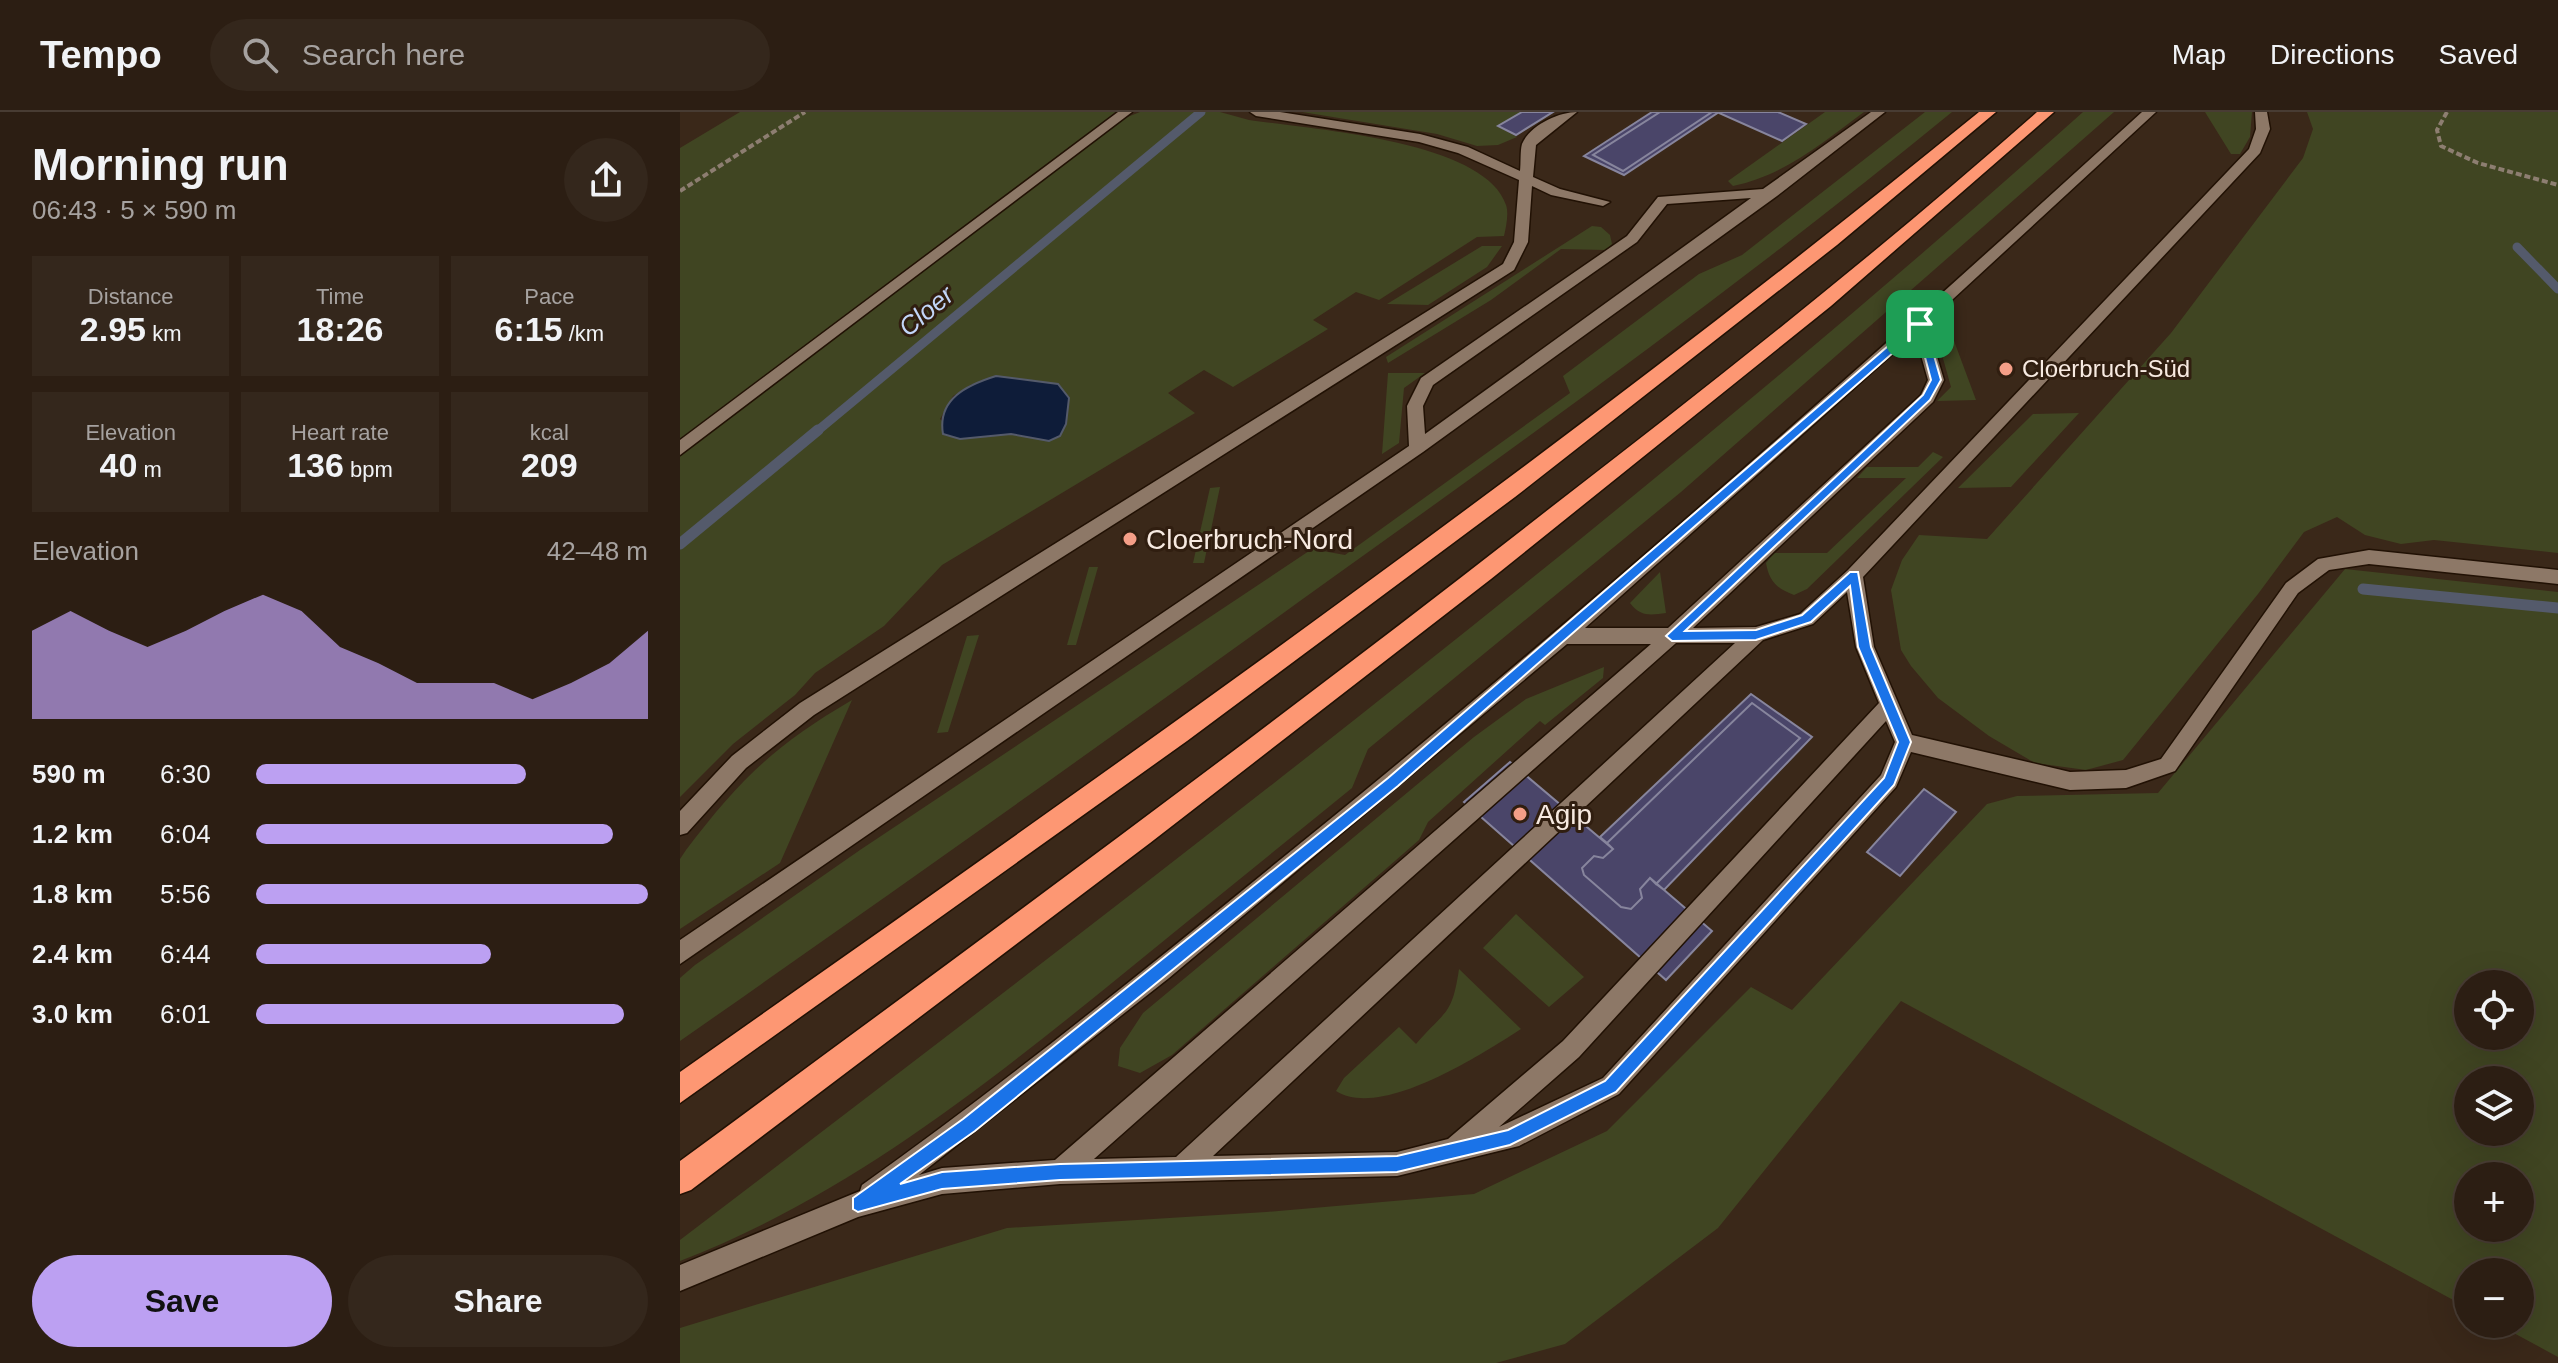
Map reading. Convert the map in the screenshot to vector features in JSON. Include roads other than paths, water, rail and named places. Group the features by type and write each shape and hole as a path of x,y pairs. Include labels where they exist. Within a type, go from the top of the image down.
{"highway":[{"path":"680,1089 981,875 1441,539 1733,318 1988,112"},
{"path":"680,1179 1024,925 1496,564 1781,338 2046,112"}],"lane":[{"path":"680,449 1126,112"},
{"path":"1256,112 1420,138 1463,150 1556,192 1603,202"},
{"path":"680,826 739,762 807,709 1509,267 1521,242 1529,144 1545,128 1571,112"},
{"path":"680,953 1417,448 1772,193 1879,112"},
{"path":"858,1204 1015,1088 1393,782 1920,324 2150,112"},
{"path":"1564,636 1756,635 1806,619 1854,575 2255,150 2263,129 2261,112"},
{"path":"1417,448 1415,406 1427,382 1632,239 1663,200 1772,193"},
{"path":"1060,1172 1672,636 1927,398 1936,380 1920,324"},
{"path":"1905,742 2070,781 2126,779 2168,765 2292,588 2324,564 2369,557 2558,577"},
{"path":"680,1278 858,1204 942,1181 1060,1172 1397,1164 1510,1137 1611,1086 1889,781 1905,742 1865,647 1854,575"},
{"path":"1182,1168 1756,635"},
{"path":"1454,1151 1571,1049 1890,704"}],"water":[{"path":"996,376 1058,384 1069,398 1066,424 1060,436 1049,441 1011,434 960,439 943,434 945,411 956,395"}],"waterway":[{"name":"Cloer","path":"816,432 1201,112"},
{"path":"2517,247 2558,289"},
{"name":"Cloer","path":"680,544 818,430"},
{"path":"2363,589 2558,608"}],"place":[{"name":"Cloerbruch-Süd","path":"2006,369"},
{"name":"Cloerbruch-Nord","path":"1130,539"},
{"name":"Agip","path":"1520,814"}]}
